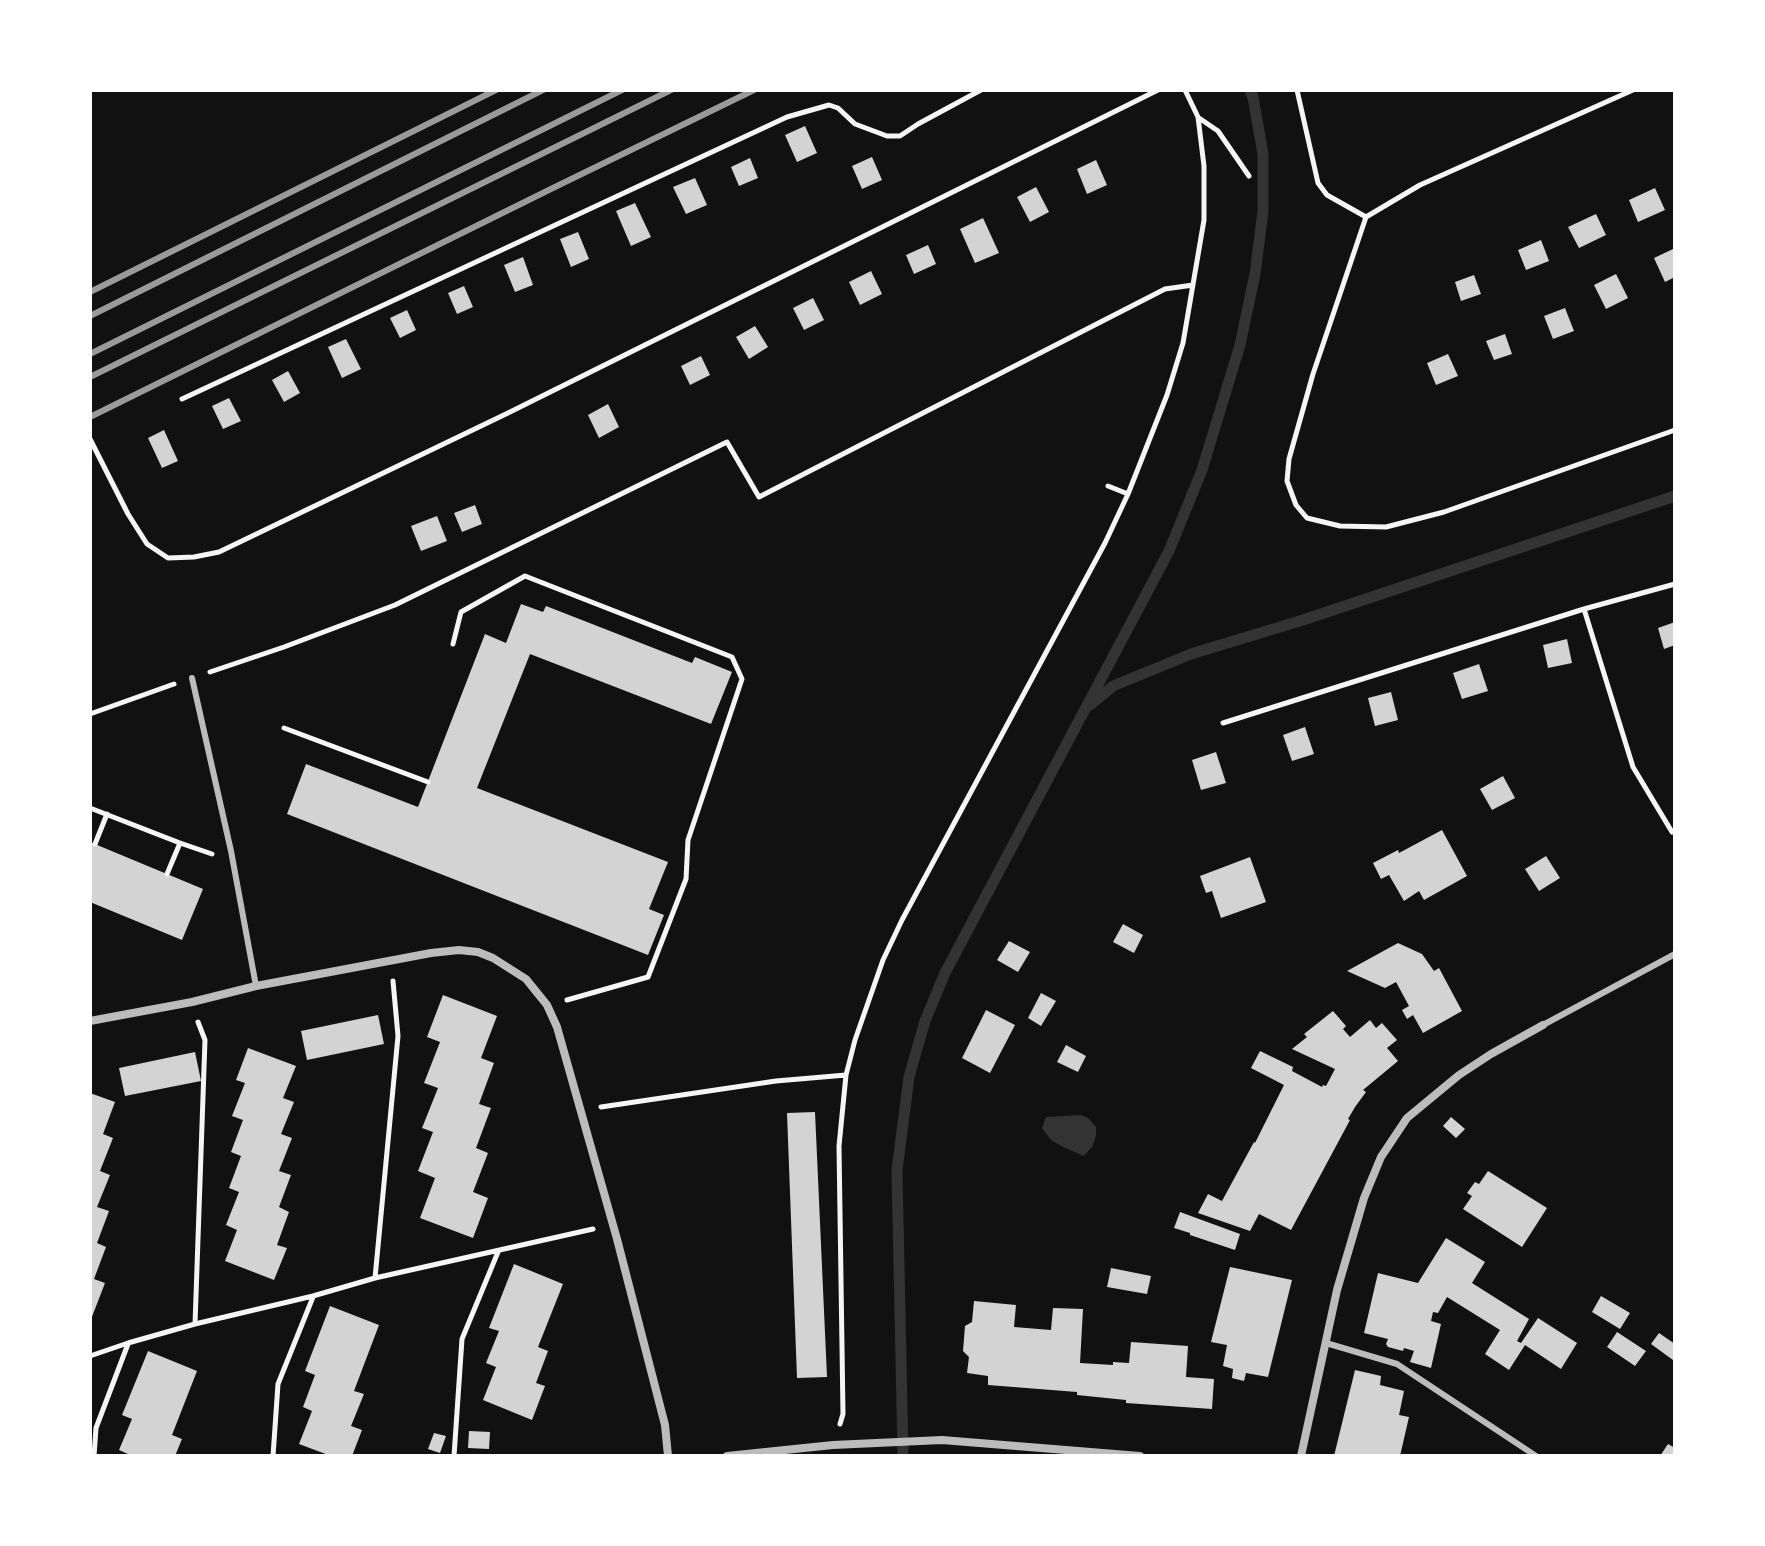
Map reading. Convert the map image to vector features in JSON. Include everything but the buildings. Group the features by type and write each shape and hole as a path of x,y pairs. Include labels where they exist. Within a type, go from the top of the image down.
{"street":[{"path":"90,1021 391,960 459,950 478,952 493,958 526,979 547,1005 557,1027 613,1224 665,1425 668,1456"},
{"path":"1301,1456 1337,1290 1364,1198 1381,1157 1407,1118 1459,1075 1543,1025"},
{"path":"727,1456 833,1445 942,1440 1140,1456"}],"lane":[{"path":"192,678 231,851 256,986"},
{"path":"1543,1025 1675,954"},
{"path":"1326,1343 1397,1364 1536,1456"}],"path":[{"path":"182,399 787,117 829,105 838,108 855,124 887,136 900,136 981,90"},
{"path":"90,439 147,544 168,558 219,552 508,413 1158,90"},
{"path":"833,1445 843,1414 839,1146 846,1075 855,1040 883,960 902,920 1105,543 1167,395 1183,343 1204,220 1204,166 1198,117 1185,90"},
{"path":"1297,90 1318,183 1327,195 1366,217"},
{"path":"1633,90 1420,185 1366,217 1313,374 1289,459 1287,481 1296,505 1307,518 1340,526 1386,527 1444,512 1675,430"},
{"path":"1198,117 1218,131 1249,176"},
{"path":"90,714 395,605 727,442 759,497 1165,289 1193,285"},
{"path":"1108,486 1128,494"},
{"path":"453,644 461,612 525,576 732,657 742,679 688,840 686,879 648,977 547,1005"},
{"path":"1223,723 1584,609 1675,584"},
{"path":"1584,609 1633,767 1672,832"},
{"path":"284,728 428,782"},
{"path":"90,808 212,854 231,851"},
{"path":"95,844 107,814"},
{"path":"167,874 180,843"},
{"path":"375,1278 398,1036 391,960"},
{"path":"192,1002 205,1040 195,1324"},
{"path":"580,1110 776,1081 846,1075"},
{"path":"90,1356 195,1324 375,1278 613,1224"},
{"path":"454,1456 462,1339 498,1251"},
{"path":"273,1456 278,1384 313,1296"},
{"path":"94,1456 96,1428 128,1343"}],"shaded area":[{"path":"1081,1115 1096,1127 1092,1147 1084,1156 1051,1140 1042,1128 1046,1117"}],"waterway":[{"path":"903,1456 897,1170 909,1077 925,1021 945,973 1169,551 1202,470 1240,345 1255,274 1263,211 1263,154 1250,90"},
{"path":"1090,705 1113,686 1191,654 1303,620 1675,496"}],"railway":[{"path":"90,292 496,90"},
{"path":"90,316 543,90"},
{"path":"90,354 622,90"},
{"path":"90,377 671,90"},
{"path":"90,417 754,90"}]}
